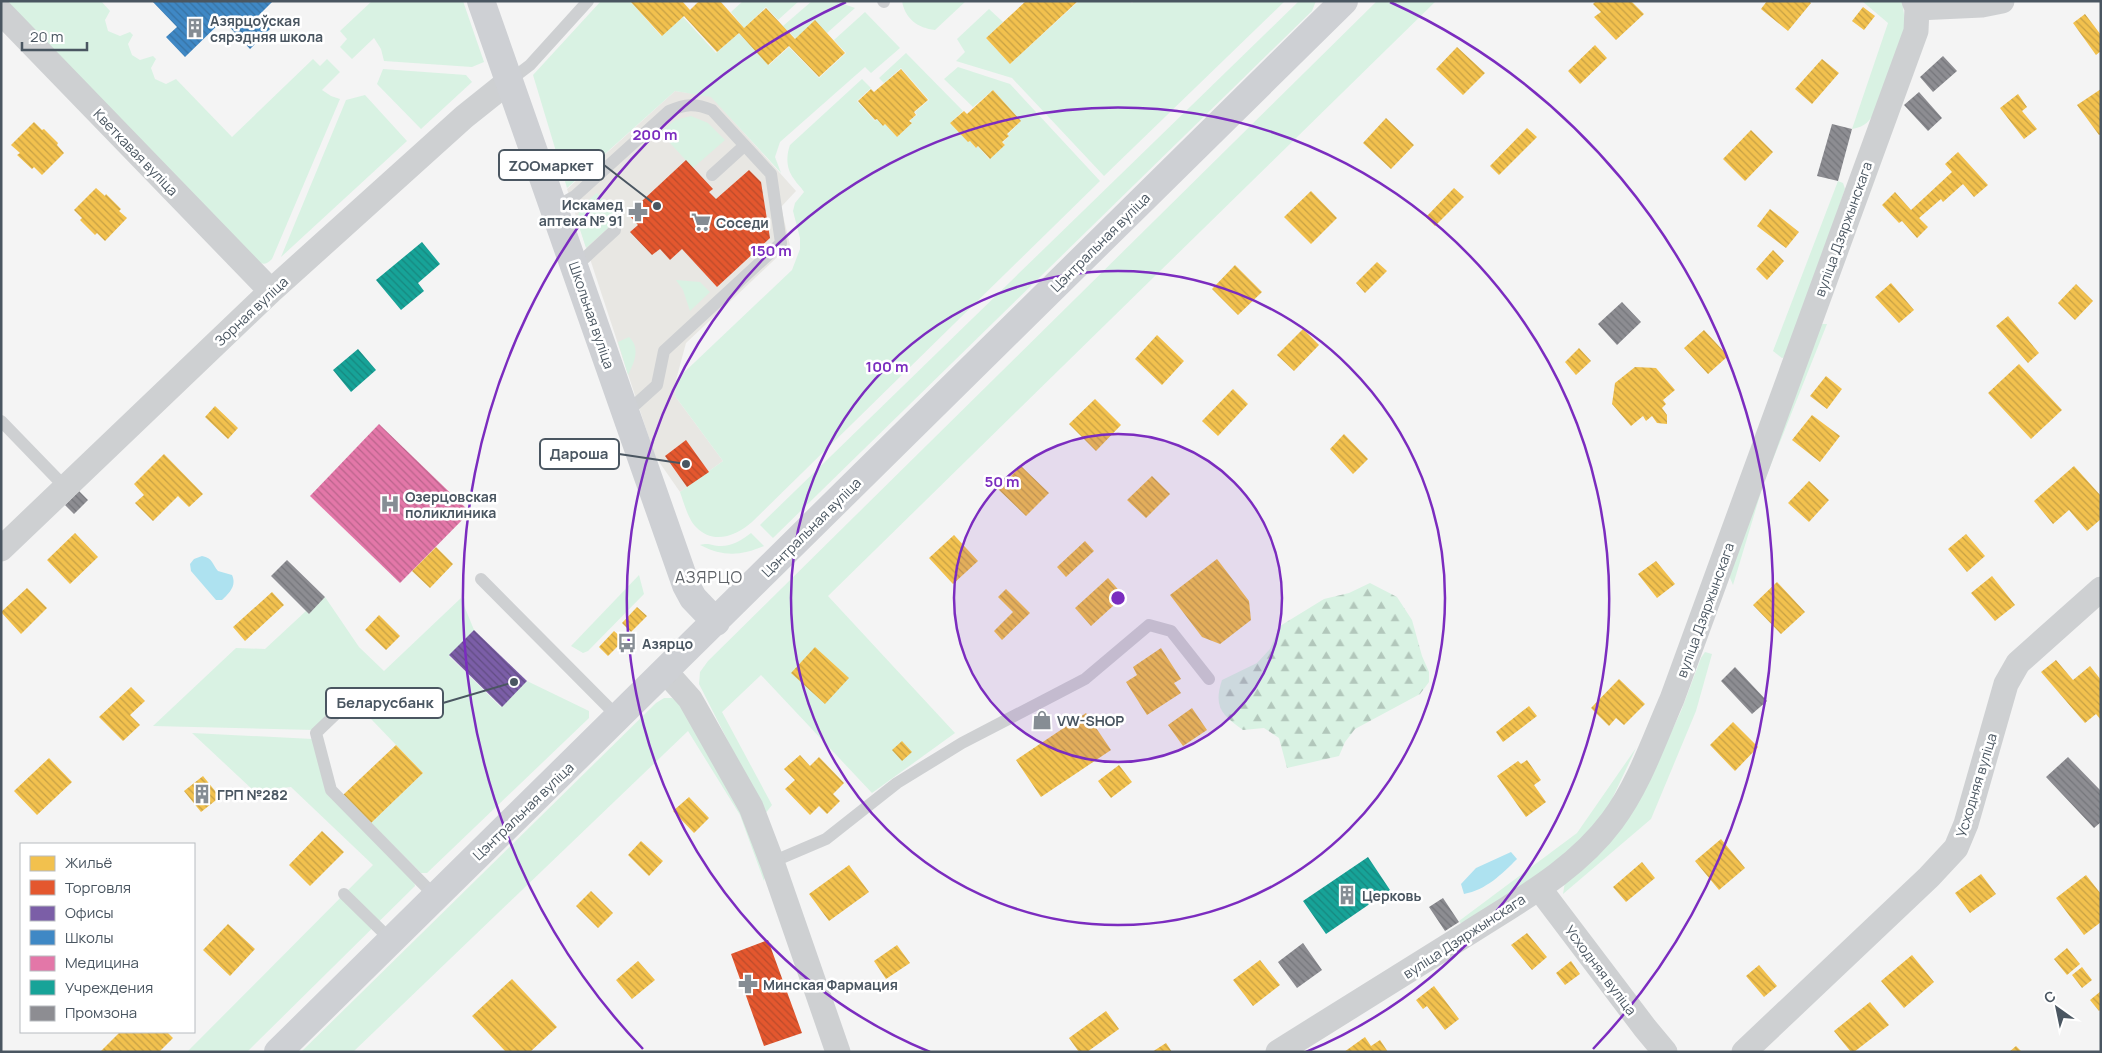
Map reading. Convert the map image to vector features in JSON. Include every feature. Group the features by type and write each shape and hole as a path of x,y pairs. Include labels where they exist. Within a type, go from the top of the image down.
{"main road":[{"name":"Школьная вуліца","path":"481,1 686,584 693,598 716,622"},
{"name":"Цэнтральная вуліца","path":"278,1052 1344,1"}],"street":[{"name":"вуліца Дзяржынскага","path":"1278,1052 1539,888 1573,863 1594,843 1630,795 1672,699 1916,31 1915,4 1963,7 2002,1"},
{"name":"Кветкавая вуліца","path":"1,12 271,292"},
{"name":"Зорная вуліца","path":"1,549 271,292 464,117 509,81"},
{"name":"Усходняя вуліца","path":"1744,1052 1929,877 1956,848 1966,824 2006,684 2018,663 2101,590"},
{"path":"665,671 690,699 720,748 751,807 838,1052"},
{"name":"Усходняя вуліца","path":"1539,888 1665,1052"}],"lane":[{"path":"509,81 530,65 588,1"},
{"path":"554,208 574,196 669,111 684,105 698,105 712,110 771,174 781,243 664,351 657,385 626,413"},
{"path":"712,175 744,146"},
{"path":"575,267 615,230"},
{"path":"1,421 65,487"},
{"path":"481,579 618,717"},
{"path":"772,862 826,839 897,783 962,743 1086,678 1149,624 1171,631 1209,680"},
{"path":"340,711 316,733 332,790 436,896"},
{"path":"344,894 391,940"}],"shaded area":[{"path":"675,91 711,96 796,191 781,207 790,245 686,343 676,380 675,396 723,461 680,492 655,456 567,189"}],"green space":[{"path":"6,1 101,1 110,11 105,20 108,31 120,36 130,32 133,35 128,44 132,55 140,60 153,56 156,59 151,68 155,79 166,84 176,79 232,137 313,59 320,66 327,59 340,72 322,90 340,99 272,259 265,264 258,262"},
{"path":"372,1 463,1 484,62 472,67 384,61 381,49 374,38 352,59 340,47 347,39 340,31"},
{"path":"601,1 630,1 661,36 683,17 716,53 739,33 769,65 789,47 819,78 846,53 834,40 865,12 900,48 871,73 865,67 780,142 775,157 781,173 711,97 675,91 567,188 533,75"},
{"path":"743,1 799,1 778,20 766,7 744,28 731,12"},
{"path":"812,1 835,1 855,8 827,33 815,21 796,39 783,26"},
{"path":"902,1 966,1 935,30 913,22 906,13"},
{"path":"1079,1 1130,1 1132,3 1134,1 1285,1 1104,176 1012,78 956,61 965,52 957,39 989,9 1003,22 986,38 1010,64"},
{"path":"1299,1 1316,1 1312,11 773,538 760,525"},
{"path":"1377,1 1436,1 828,596 955,733 872,793 761,675 722,712 772,805 765,814 699,684 700,672 708,661"},
{"path":"1862,1 1902,1 1906,27 1876,110 1867,123 1852,129 1888,23"},
{"path":"906,53 963,111 950,123 968,142 970,141 976,148 978,146 989,159 1005,145 1003,142 1009,136 1008,134 1021,121 993,90 973,107 944,79 958,67 1010,84 1100,181 752,522 732,534 717,537 710,536 703,533 693,524 686,511 680,492 723,461 675,396 676,380 792,270 800,249 800,238 793,211 795,203 804,192 791,175 788,167 787,158 790,145 862,79 871,88 857,101 875,121 877,119 883,126 885,124 897,137 912,123 910,120 917,115 915,112 929,100 901,68 884,83 879,78"},
{"path":"383,69 466,75 472,82 421,129 377,84"},
{"path":"365,95 407,141 281,257 346,100"},
{"path":"691,116 708,123 725,140 693,168 660,132 675,120"},
{"path":"1838,181 1843,183 1845,189 1788,356 1782,358 1773,351"},
{"path":"597,193 619,218 586,248 578,223 579,212 588,200"},
{"path":"676,280 700,282 710,292 690,311 683,290"},
{"path":"1818,324 1827,324 1764,482 1733,585 1730,578 1730,566"},
{"path":"629,337 633,341 636,351 628,375 618,342"},
{"path":"751,533 764,546 747,552 732,554 717,552 700,545 729,545"},
{"path":"639,575 644,594 588,651 583,653 571,646"},
{"path":"1370,583 1397,597 1412,620 1422,656 1429,672 1429,682 1420,694 1355,729 1345,742 1339,756 1287,768 1279,738 1264,728 1243,730 1221,710 1219,689 1222,680 1257,663 1270,649 1280,626 1324,599 1349,593"},
{"path":"325,597 359,647 384,671 461,598 474,630 449,656 501,707 527,681 589,711 589,718 427,873 421,873 371,823 423,773 347,694 345,699 314,730 153,726 236,648 265,649 306,611 309,614"},
{"path":"1705,652 1712,654 1696,711 1651,819 1563,894 1565,882 1647,784 1681,711"},
{"path":"664,698 672,698 679,703 708,744 767,868 764,881 740,815 688,731 353,1052 301,1052 656,703"},
{"path":"192,733 313,739 326,793 414,881 415,886 247,1052 187,1052 373,865 291,787 254,791"},
{"path":"1636,748 1605,814 1567,857 1464,927 1459,921 1577,833"}],"water":[{"path":"202,556 210,560 218,571 232,575 233,586 222,600 216,600 191,571 190,564 194,559"},
{"path":"1511,852 1517,859 1493,881 1479,889 1464,894 1461,884 1476,868"}],"building: Жильё":[{"path":"630,1 682,1 690,10 699,1 720,1 744,28 766,8 795,39 815,20 845,53 819,77 789,46 768,65 739,33 717,52 684,16 662,36"},
{"path":"1026,1 1078,1 1010,64 986,38"},
{"path":"1596,1 1631,1 1644,14 1616,40 1594,17 1601,12 1593,4"},
{"path":"1767,1 1809,1 1811,3 1788,31 1761,9"},
{"path":"1863,7 1875,16 1864,30 1852,21"},
{"path":"2085,14 2101,35 2101,51 2096,55 2073,23"},
{"path":"1595,45 1607,58 1580,84 1568,71"},
{"path":"1457,47 1485,73 1463,95 1436,69"},
{"path":"1822,59 1839,73 1812,104 1795,89"},
{"path":"901,69 928,100 914,112 916,115 909,121 912,123 897,137 885,124 883,126 877,119 875,120 858,101 871,89 874,92"},
{"path":"2101,89 2101,134 2099,135 2077,105"},
{"path":"993,90 1021,121 1007,134 1009,136 1002,142 1005,145 990,159 978,146 976,148 970,141 968,142 950,123 964,111 967,114"},
{"path":"2018,94 2027,107 2022,111 2037,129 2024,139 2000,108"},
{"path":"1386,118 1414,145 1391,169 1363,143"},
{"path":"34,122 58,143 57,145 64,153 42,175 34,167 32,169 17,155 20,153 11,145"},
{"path":"1527,128 1537,137 1499,175 1490,166"},
{"path":"1751,130 1773,152 1745,181 1723,159"},
{"path":"1958,152 1988,185 1974,197 1963,184 1943,202 1941,199 1919,218 1928,227 1917,238 1902,221 1899,223 1882,205 1895,192 1911,210 1952,172 1945,164"},
{"path":"96,188 105,196 106,194 127,218 105,241 97,233 95,235 80,220 82,218 74,210"},
{"path":"1454,188 1464,197 1435,226 1426,217"},
{"path":"1311,191 1337,218 1311,244 1284,217"},
{"path":"1770,209 1799,232 1786,248 1757,226"},
{"path":"1773,250 1784,261 1767,280 1756,269"},
{"path":"1377,262 1387,271 1365,293 1356,283"},
{"path":"1235,265 1262,292 1238,315 1212,289"},
{"path":"1891,283 1914,310 1899,323 1875,297"},
{"path":"2076,284 2093,301 2075,320 2058,303"},
{"path":"2008,316 2039,353 2028,363 1996,326"},
{"path":"1303,329 1319,345 1294,371 1277,355"},
{"path":"1704,330 1728,356 1708,374 1684,348"},
{"path":"1157,335 1184,361 1162,385 1135,359"},
{"path":"1579,348 1591,361 1576,375 1565,362"},
{"path":"2019,364 2062,410 2031,439 1988,393"},
{"path":"1635,367 1656,368 1675,390 1663,400 1666,404 1662,408 1667,415 1667,424 1657,423 1652,416 1646,421 1643,416 1631,426 1612,404 1615,383"},
{"path":"1826,376 1842,389 1827,409 1810,396"},
{"path":"1233,389 1248,404 1218,436 1202,421"},
{"path":"1095,399 1121,425 1096,451 1069,424"},
{"path":"215,406 238,428 228,439 205,417"},
{"path":"1812,415 1840,436 1820,462 1792,440"},
{"path":"1344,434 1368,459 1353,474 1330,449"},
{"path":"164,454 203,494 189,507 178,496 153,521 135,503 144,495 134,484"},
{"path":"1021,466 1049,493 1026,516 998,489"},
{"path":"2074,466 2101,496 2101,519 2087,531 2069,510 2053,524 2034,501"},
{"path":"1152,476 1170,494 1146,518 1127,500"},
{"path":"1809,481 1829,500 1809,522 1788,503"},
{"path":"75,533 98,557 70,584 47,560"},
{"path":"1966,534 1985,556 1967,572 1948,549"},
{"path":"954,535 978,561 953,584 929,558"},
{"path":"1085,541 1094,551 1066,577 1057,567"},
{"path":"436,547 453,564 430,588 412,571"},
{"path":"1217,559 1249,601 1251,620 1220,644 1202,637 1170,595"},
{"path":"1656,561 1675,584 1657,598 1638,574"},
{"path":"1992,576 2015,605 1995,621 1971,593"},
{"path":"1108,578 1124,596 1091,626 1075,608"},
{"path":"1777,582 1805,612 1781,634 1753,605"},
{"path":"27,588 47,608 21,634 1,612"},
{"path":"1006,589 1030,613 1002,640 994,631 1013,612 998,597"},
{"path":"272,592 284,605 245,641 233,627"},
{"path":"637,607 647,616 631,632 622,623"},
{"path":"379,615 400,636 386,650 365,630"},
{"path":"614,631 624,640 608,656 599,647"},
{"path":"815,647 849,678 825,704 791,673"},
{"path":"1161,648 1181,679 1174,683 1181,693 1147,715 1126,682 1137,675 1133,667"},
{"path":"2056,660 2073,680 2090,666 2101,680 2101,720 2096,714 2085,723 2041,672"},
{"path":"1619,679 1645,704 1624,725 1616,718 1609,726 1591,708"},
{"path":"131,687 145,701 130,715 140,725 123,741 99,717"},
{"path":"1529,706 1537,716 1503,742 1496,732"},
{"path":"1192,708 1207,730 1183,746 1168,725"},
{"path":"1086,713 1111,750 1041,797 1016,760"},
{"path":"1733,722 1758,747 1735,771 1710,745"},
{"path":"902,741 912,752 902,761 892,750"},
{"path":"396,745 423,773 371,823 343,795"},
{"path":"800,755 810,766 819,757 844,783 833,794 840,801 827,814 819,806 810,815 785,789 795,780 784,769"},
{"path":"49,758 72,782 37,815 14,791"},
{"path":"1527,760 1541,780 1534,785 1546,802 1526,817 1497,776 1518,761 1521,764"},
{"path":"1119,765 1132,782 1111,798 1098,781"},
{"name":"ГРП №282","path":"203,776 220,797 201,812 184,791"},
{"path":"689,797 709,818 694,833 673,811"},
{"path":"322,831 344,852 310,886 289,865"},
{"path":"1721,839 1745,868 1719,890 1695,861"},
{"path":"641,841 663,861 649,876 628,855"},
{"path":"1642,862 1655,878 1626,902 1613,887"},
{"path":"849,865 869,892 829,921 809,894"},
{"path":"1981,874 1996,894 1970,913 1955,893"},
{"path":"2086,875 2101,894 2101,922 2084,935 2056,898"},
{"path":"591,891 613,913 598,928 576,906"},
{"path":"228,924 255,949 230,976 203,950"},
{"path":"1527,933 1547,957 1532,970 1511,945"},
{"path":"897,945 910,963 886,979 874,961"},
{"path":"2067,948 2080,964 2067,975 2054,959"},
{"path":"1912,955 1934,982 1904,1008 1881,981"},
{"path":"1260,960 1280,985 1253,1006 1233,980"},
{"path":"638,961 655,980 632,999 616,980"},
{"path":"1571,961 1580,974 1565,985 1556,973"},
{"path":"1759,965 1777,986 1764,997 1746,976"},
{"path":"2082,967 2092,980 2082,988 2072,975"},
{"path":"512,979 557,1027 530,1052 506,1052 472,1016"},
{"path":"1434,986 1459,1019 1445,1030 1427,1006 1423,1009 1416,1000"},
{"path":"2101,991 2101,1009 2099,1011 2090,1000"},
{"path":"1870,1002 1889,1025 1854,1052 1851,1052 1834,1031"},
{"path":"1106,1011 1119,1029 1087,1052 1079,1052 1069,1038"},
{"path":"119,1033 168,1033 173,1038 159,1052 100,1052"},
{"path":"1365,1037 1371,1046 1380,1040 1388,1052 1344,1052"},
{"path":"1166,1043 1172,1052 1152,1052"},
{"path":"2016,1046 2022,1052 2009,1052"}],"building: Торговля":[{"name":"Соседи","path":"686,160 713,189 709,192 716,199 749,170 761,182 770,238 717,287 682,249 670,260 660,249 652,255 630,232 638,225 628,214"},
{"path":"686,440 709,472 687,487 665,456"},
{"path":"768,940 802,1033 764,1046 731,954"}],"building: Офисы":[{"path":"474,630 527,681 502,707 449,655"}],"building: Школы":[{"name":"Азярцоўская сярэдняя школа","path":"152,1 273,1 258,16 270,29 250,49 223,20 185,57 166,37 177,27"}],"building: Медицина":[{"name":"Озерцовская поликлиника","path":"379,424 470,512 400,583 310,496"}],"building: Учреждения":[{"path":"422,242 440,264 418,283 424,291 401,310 376,280"},
{"path":"358,349 376,370 351,392 333,370"},
{"name":"Церковь","path":"1368,857 1390,890 1326,934 1303,901"}],"building: Промзона":[{"path":"1943,56 1957,71 1933,92 1920,77"},
{"path":"1919,92 1942,118 1928,131 1904,105"},
{"path":"1832,124 1852,129 1838,181 1817,176"},
{"path":"1622,302 1641,322 1617,345 1598,324"},
{"path":"79,491 88,500 74,514 65,505"},
{"path":"287,560 325,597 309,614 271,576"},
{"path":"1735,667 1767,701 1752,714 1721,681"},
{"path":"2068,757 2101,791 2101,822 2094,828 2046,777"},
{"path":"1443,898 1459,922 1445,931 1429,907"},
{"path":"1303,943 1322,970 1297,988 1278,962"}],"place":[{"name":"Азярцоўская сярэдняя школа","path":"195,28"},
{"name":"ZOOмаркет","path":"657,206"},
{"name":"Искамед аптека № 91","path":"638,212"},
{"name":"Соседи","path":"701,222"},
{"name":"Дароша","path":"686,464"},
{"name":"Озерцовская поликлиника","path":"390,504"},
{"name":"Азярцо","path":"627,643"},
{"name":"Беларусбанк","path":"514,682"},
{"name":"VW-SHOP","path":"1042,720"},
{"name":"ГРП №282","path":"202,794"},
{"name":"Церковь","path":"1347,895"},
{"name":"Минская Фармация","path":"748,984"}],"district":[{"name":"АЗЯРЦО","path":"709,577"}]}
